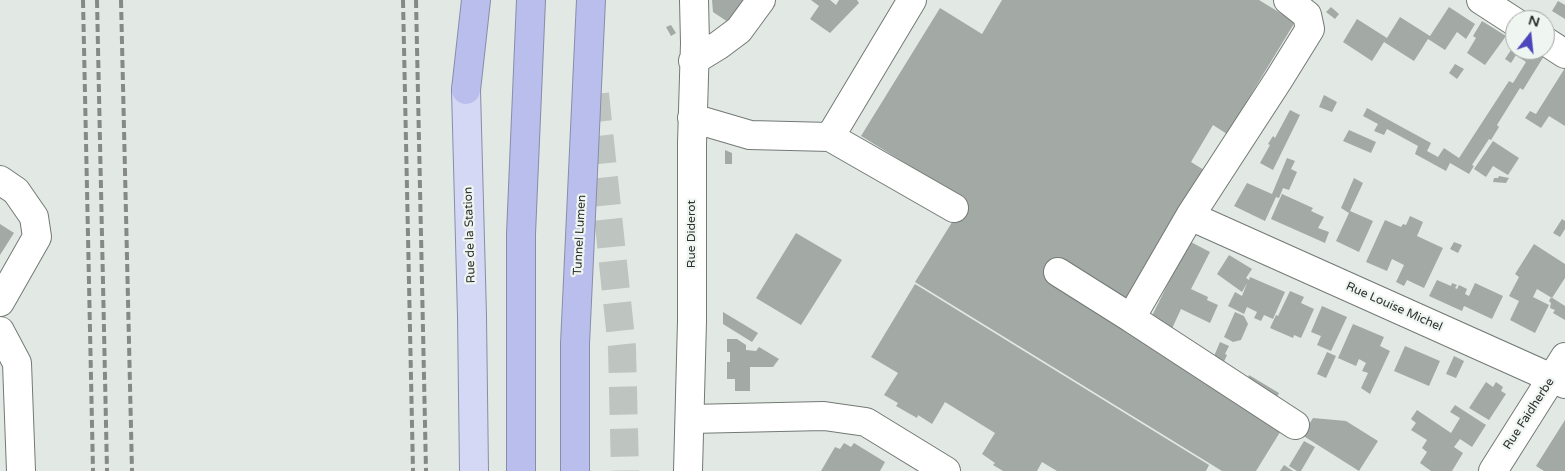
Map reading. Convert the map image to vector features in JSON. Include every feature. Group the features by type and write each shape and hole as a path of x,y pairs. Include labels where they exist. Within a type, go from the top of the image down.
{"highway":[{"path":"466,90 476,0"},
{"path":"521,471 521,234 530,0"},
{"name":"Tunnel Lumen","path":"575,471 575,344 591,0"}],"main road":[{"name":"Rue de la Station","path":"466,90 474,471"}],"street":[{"name":"Rue de la Station","path":"465,0 466,90"},
{"name":"Rue Diderot","path":"688,470 692,118 695,43 694,0"},
{"path":"694,61 739,30 761,0"},
{"path":"830,137 912,0"},
{"path":"1131,318 1190,216 1280,79 1310,29 1307,15 1288,0"},
{"path":"1481,0 1505,16"},
{"path":"692,118 750,135 830,137 954,208"},
{"path":"0,180 16,191 34,217 36,237 0,302"},
{"name":"Rue Louise Michel","path":"1190,216 1561,373"},
{"path":"1058,272 1295,425"},
{"path":"0,331 18,363 20,471"},
{"name":"Rue Faidherbe","path":"1493,471 1561,373"},
{"path":"690,419 824,416 866,422 946,471"}],"building":[{"path":"712,0 744,0 728,22 713,12"},
{"path":"811,0 830,0 836,5 839,0 857,0 859,3 830,33 810,19 819,6"},
{"path":"1002,0 1259,0 1295,22 1227,134 1213,125 1191,162 1204,170 1126,299 1059,258 1048,276 1184,359 1179,366 1282,429 1256,471 1222,471 915,282 967,201 861,136 940,8 982,34"},
{"path":"1558,1 1565,5 1565,19 1555,13 1555,10 1553,10"},
{"path":"1331,7 1339,14 1335,19 1326,12"},
{"path":"1449,7 1475,24 1466,39 1457,32 1445,50 1428,39 1414,61 1384,42 1372,61 1343,42 1357,19 1387,38 1400,17 1430,36"},
{"path":"1482,21 1505,35 1505,37 1485,65 1467,53 1476,38 1473,36"},
{"path":"671,25 676,33 671,36 666,27"},
{"path":"1523,60 1542,60 1523,90 1520,88 1497,125 1499,127 1491,140 1489,139 1472,165 1474,166 1469,174 1450,163 1446,171 1415,154 1418,146 1387,129 1384,135 1374,131 1378,124 1363,116 1367,108 1431,143 1427,151 1438,157 1444,148 1459,158 1509,81 1513,83 1526,62"},
{"path":"1455,64 1464,69 1457,79 1449,73"},
{"path":"1565,68 1565,126 1549,116 1541,128 1525,118 1530,111 1536,114"},
{"path":"1324,95 1337,102 1332,112 1319,107"},
{"path":"1290,110 1300,115 1273,170 1260,163 1270,145 1268,144 1273,136 1275,138"},
{"path":"1349,130 1376,142 1371,153 1343,141"},
{"path":"1493,141 1519,158 1508,175 1493,166 1486,177 1474,169"},
{"path":"725,150 732,153 732,164 725,164"},
{"path":"1287,158 1295,161 1291,169 1297,172 1289,190 1283,188 1279,198 1276,197 1265,221 1234,206 1247,183 1272,194"},
{"path":"1499,176 1509,178 1506,183 1493,182 1494,178"},
{"path":"1354,178 1363,183 1350,211 1373,221 1359,252 1336,241 1349,213 1341,208"},
{"path":"1282,194 1313,208 1311,211 1324,217 1318,228 1329,232 1325,243 1271,219"},
{"path":"1410,216 1423,222 1417,236 1443,248 1424,288 1407,280 1404,286 1396,282 1404,265 1392,259 1387,271 1366,262 1385,220 1401,227 1403,224 1406,225"},
{"path":"1562,219 1565,221 1565,229 1560,237 1553,233"},
{"path":"0,224 14,233 0,255"},
{"path":"796,233 842,260 801,325 756,298"},
{"path":"1189,241 1210,252 1191,289 1208,297 1207,300 1218,305 1210,323 1181,309 1170,333 1149,322"},
{"path":"1454,242 1462,245 1458,253 1450,249"},
{"path":"1534,244 1565,264 1565,278 1552,298 1537,289 1533,297 1549,305 1535,333 1510,320 1519,301 1509,296 1519,277 1515,274"},
{"path":"1229,255 1252,269 1246,278 1249,280 1250,277 1285,292 1273,319 1264,315 1261,321 1254,318 1257,312 1247,307 1244,314 1228,306 1235,292 1242,296 1247,283 1242,292 1217,274"},
{"path":"1437,280 1451,286 1452,283 1457,285 1455,288 1457,289 1459,285 1467,289 1465,294 1469,296 1475,283 1503,296 1492,319 1464,306 1462,311 1429,296"},
{"path":"915,284 1209,465 1206,471 1057,471 1042,462 1037,471 1003,471 993,465 995,463 982,454 995,433 945,402 932,424 918,415 917,418 896,406 898,403 884,395 898,373 871,357"},
{"path":"1290,291 1304,297 1301,303 1314,309 1301,338 1294,335 1293,338 1270,328"},
{"path":"1551,297 1565,306 1565,320 1553,313 1555,310 1550,308 1551,303 1549,301"},
{"path":"1322,306 1347,317 1331,351 1317,345 1321,336 1311,332"},
{"path":"723,312 758,333 752,342 723,324"},
{"path":"1235,312 1244,316 1248,324 1241,340 1233,342 1224,337"},
{"path":"1353,324 1384,337 1380,346 1390,351 1370,394 1361,388 1368,373 1362,371 1366,363 1359,359 1356,366 1338,358"},
{"path":"727,339 737,339 746,345 746,350 756,351 759,347 779,359 773,367 750,367 750,391 735,391 735,379 727,379 727,362 730,362 730,352 727,352"},
{"path":"1220,342 1229,346 1222,366 1212,361"},
{"path":"1405,346 1440,361 1429,386 1394,371"},
{"path":"1327,352 1336,356 1326,378 1317,374"},
{"path":"1454,356 1464,361 1456,378 1446,374"},
{"path":"1249,375 1279,393 1277,397 1247,380"},
{"path":"1486,382 1493,387 1496,382 1503,387 1501,391 1506,394 1489,420 1469,408"},
{"path":"1455,405 1486,425 1472,447 1460,439 1454,447 1463,453 1452,471 1431,471 1420,463 1427,452 1422,448 1427,440 1411,430 1416,423 1411,419 1417,410 1451,433 1460,418 1450,412"},
{"path":"1313,418 1346,421 1378,441 1359,471 1302,435"},
{"path":"1565,420 1565,471 1544,471 1536,466"},
{"path":"1304,441 1315,447 1301,471 1297,471 1289,466"},
{"path":"844,443 851,447 854,443 885,462 880,471 821,471 835,447 840,449"},
{"path":"1284,465 1293,471 1280,471"}],"tunnel":[{"path":"595,94 622,348 625,471"}],"railway":[{"path":"83,0 93,471"},
{"path":"97,0 107,471"},
{"path":"121,0 132,471"},
{"path":"403,0 413,471"},
{"path":"416,0 426,471"}]}
